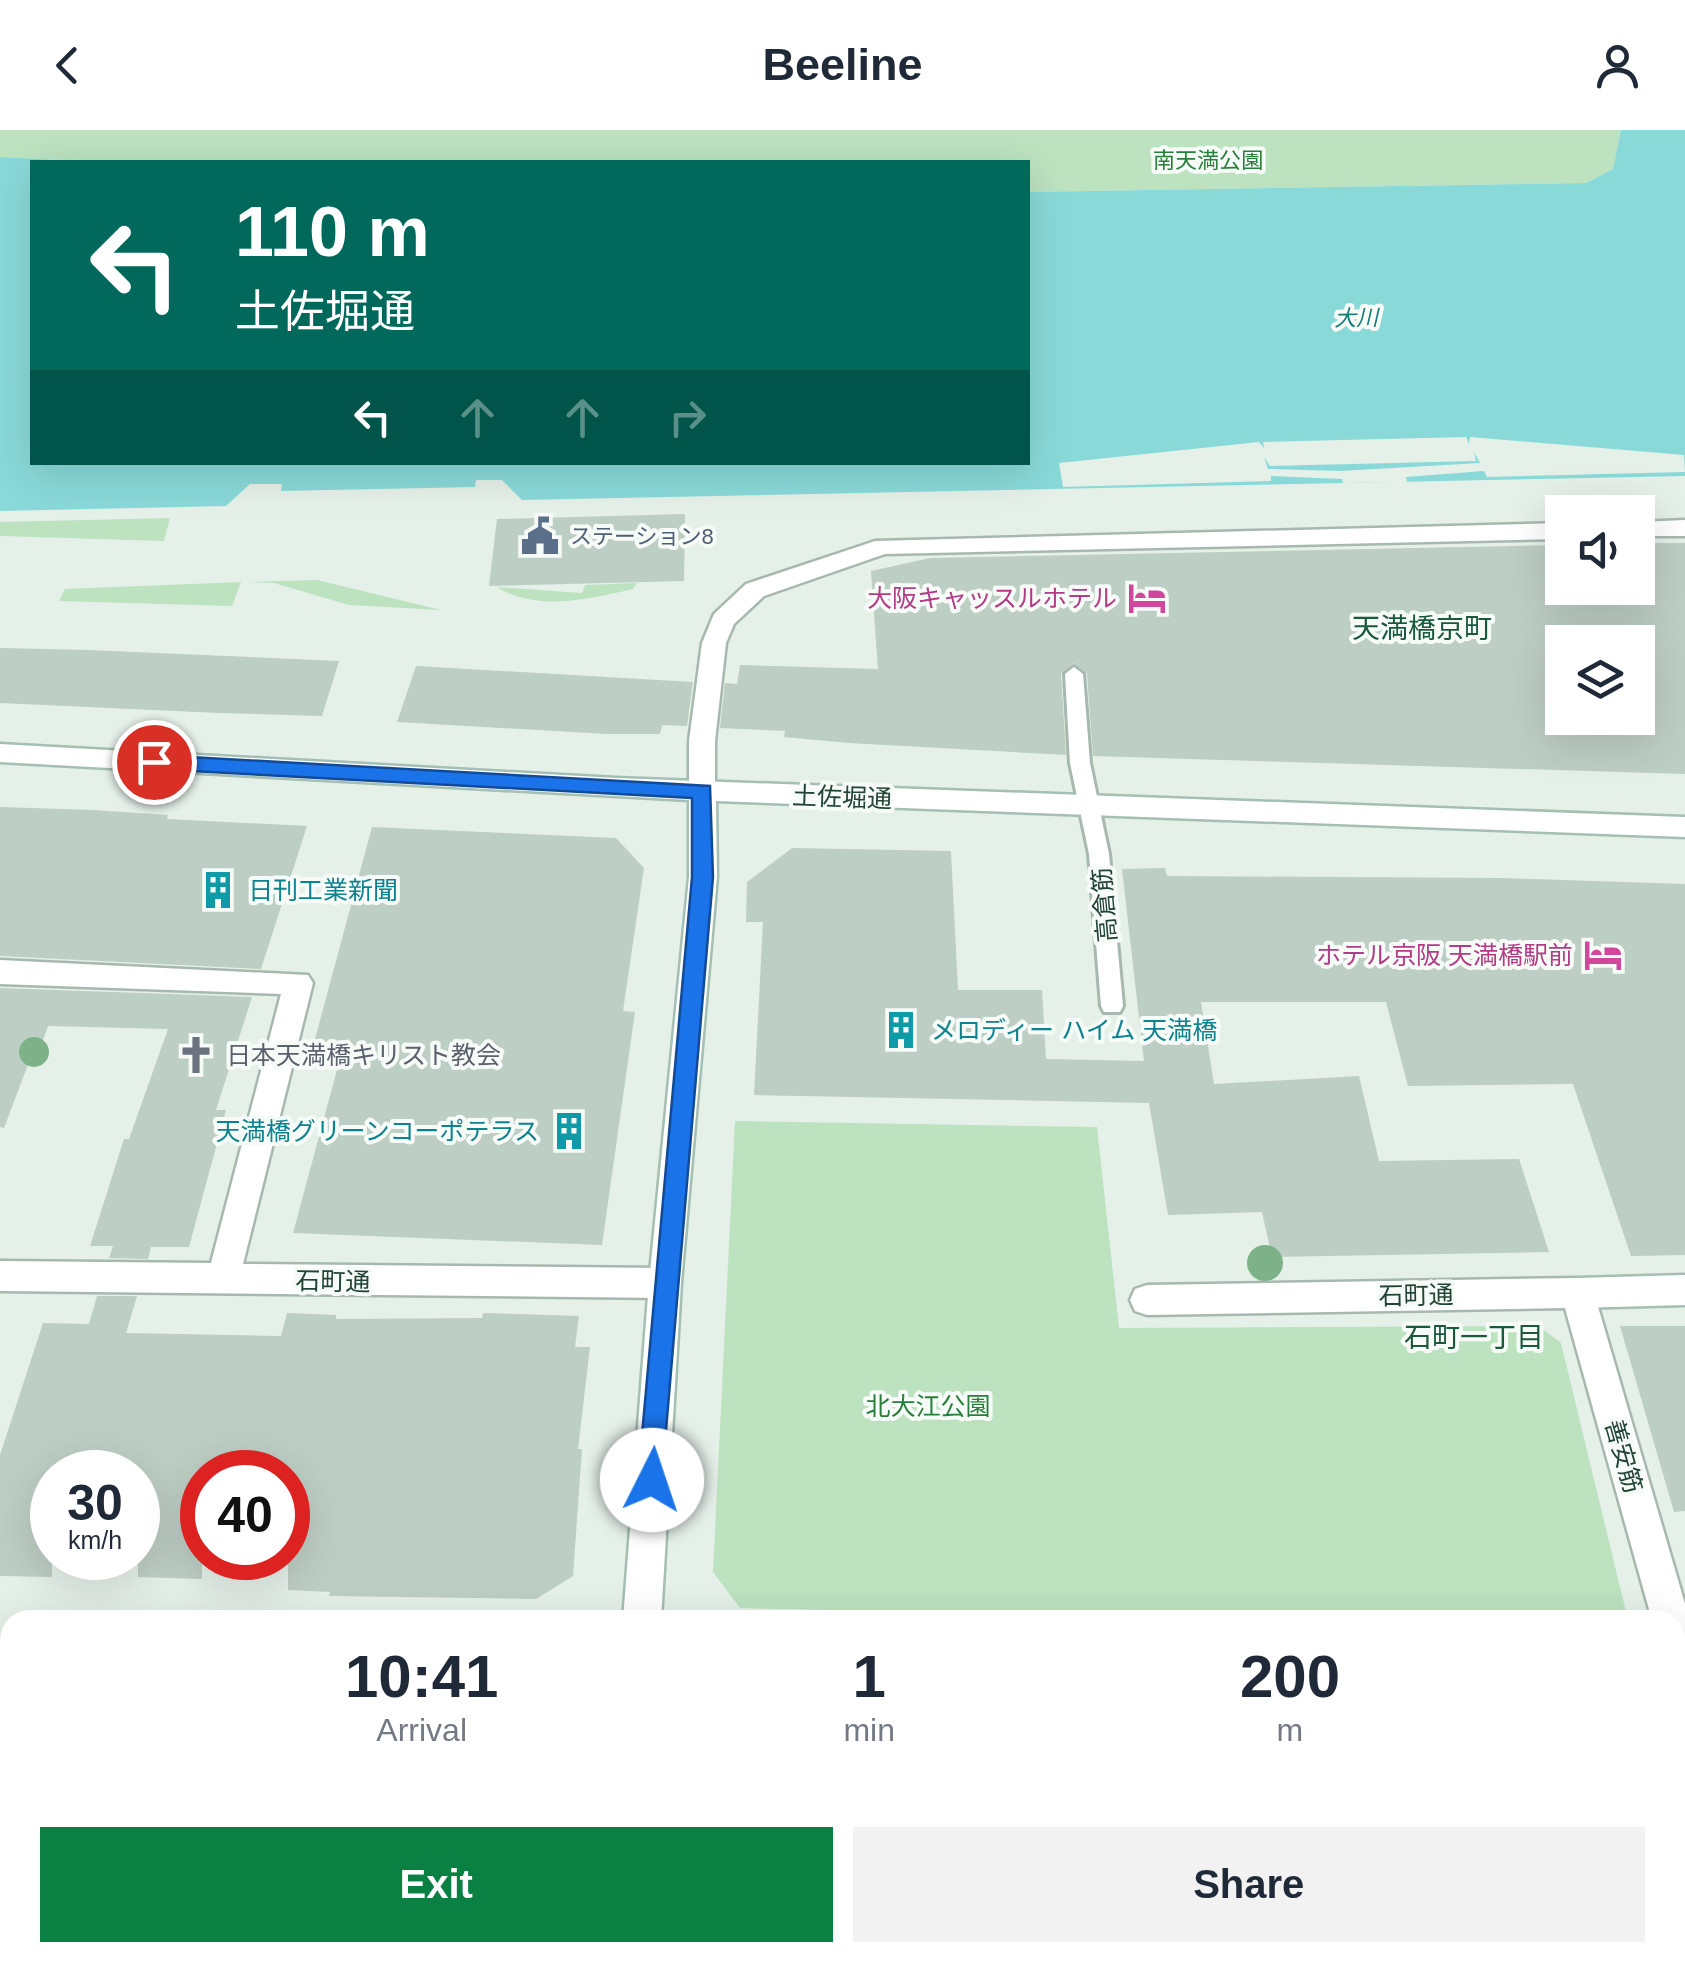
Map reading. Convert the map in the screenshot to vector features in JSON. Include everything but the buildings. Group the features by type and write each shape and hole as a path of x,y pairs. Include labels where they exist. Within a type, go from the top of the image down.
{"street":[{"path":"1655,529 1685,528"},
{"path":"643,1610 665,1283 702,877 702,741 714,643 723,620 756,590 883,546 1545,530"},
{"name":"土佐堀通","path":"0,754 702,791 1685,827"},
{"path":"0,972 298,983 223,1280"},
{"name":"石町通","path":"0,1276 665,1283"},
{"name":"石町通","path":"1147,1300 1685,1290"},
{"name":"善安筋","path":"1577,1293 1668,1610"}],"lane":[{"name":"高倉筋","path":"1074,674 1080,763 1099,854 1112,1006"}],"green space":[{"name":"南天満公園","path":"0,130 1621,130 1613,169 1586,183 1030,192 1030,160 0,157"},
{"path":"170,518 164,541 0,536 0,522"},
{"path":"317,580 441,610 349,605 274,583 247,582"},
{"path":"241,582 232,606 59,601 65,589"},
{"path":"637,583 633,589 564,601 529,599 497,587 582,593 585,585"},
{"name":"北大江公園","path":"735,1121 1097,1127 1119,1328 1539,1326 1561,1343 1626,1610 740,1608 713,1572"}],"water":[{"name":"大川","path":"1621,130 1685,130 1685,476 522,500 502,480 476,480 475,487 281,491 282,484 250,484 226,506 0,511 0,157 59,160 30,160 30,465 1030,465 1030,192 1586,183 1613,169"}],"pier":[{"path":"1466,437 1469,444 1470,437 1684,455 1685,472 1487,477 1484,471 1406,477 1407,482 1343,483 1342,479 1271,476 1271,481 1063,487 1059,463 1259,442 1264,448 1263,442","holes":["1474,452 1480,463 1340,471 1268,469 1264,457 1270,466 1476,461"]}],"place":[{"name":"ステーション8","path":"540,536"},
{"name":"大阪キャッスルホテル","path":"1147,598"},
{"name":"日刊工業新聞","path":"218,890"},
{"name":"ホテル京阪 天満橋駅前","path":"1603,955"},
{"name":"メロディー ハイム 天満橋","path":"901,1030"},
{"name":"日本天満橋キリスト教会","path":"196,1055"},
{"name":"天満橋グリーンコーポテラス","path":"569,1131"}],"district":[{"name":"天満橋京町","path":"1422,628"},
{"name":"石町一丁目","path":"1474,1337"}],"route":[{"path":"154,762 702,791 702,877 665,1283 652,1480"}]}
